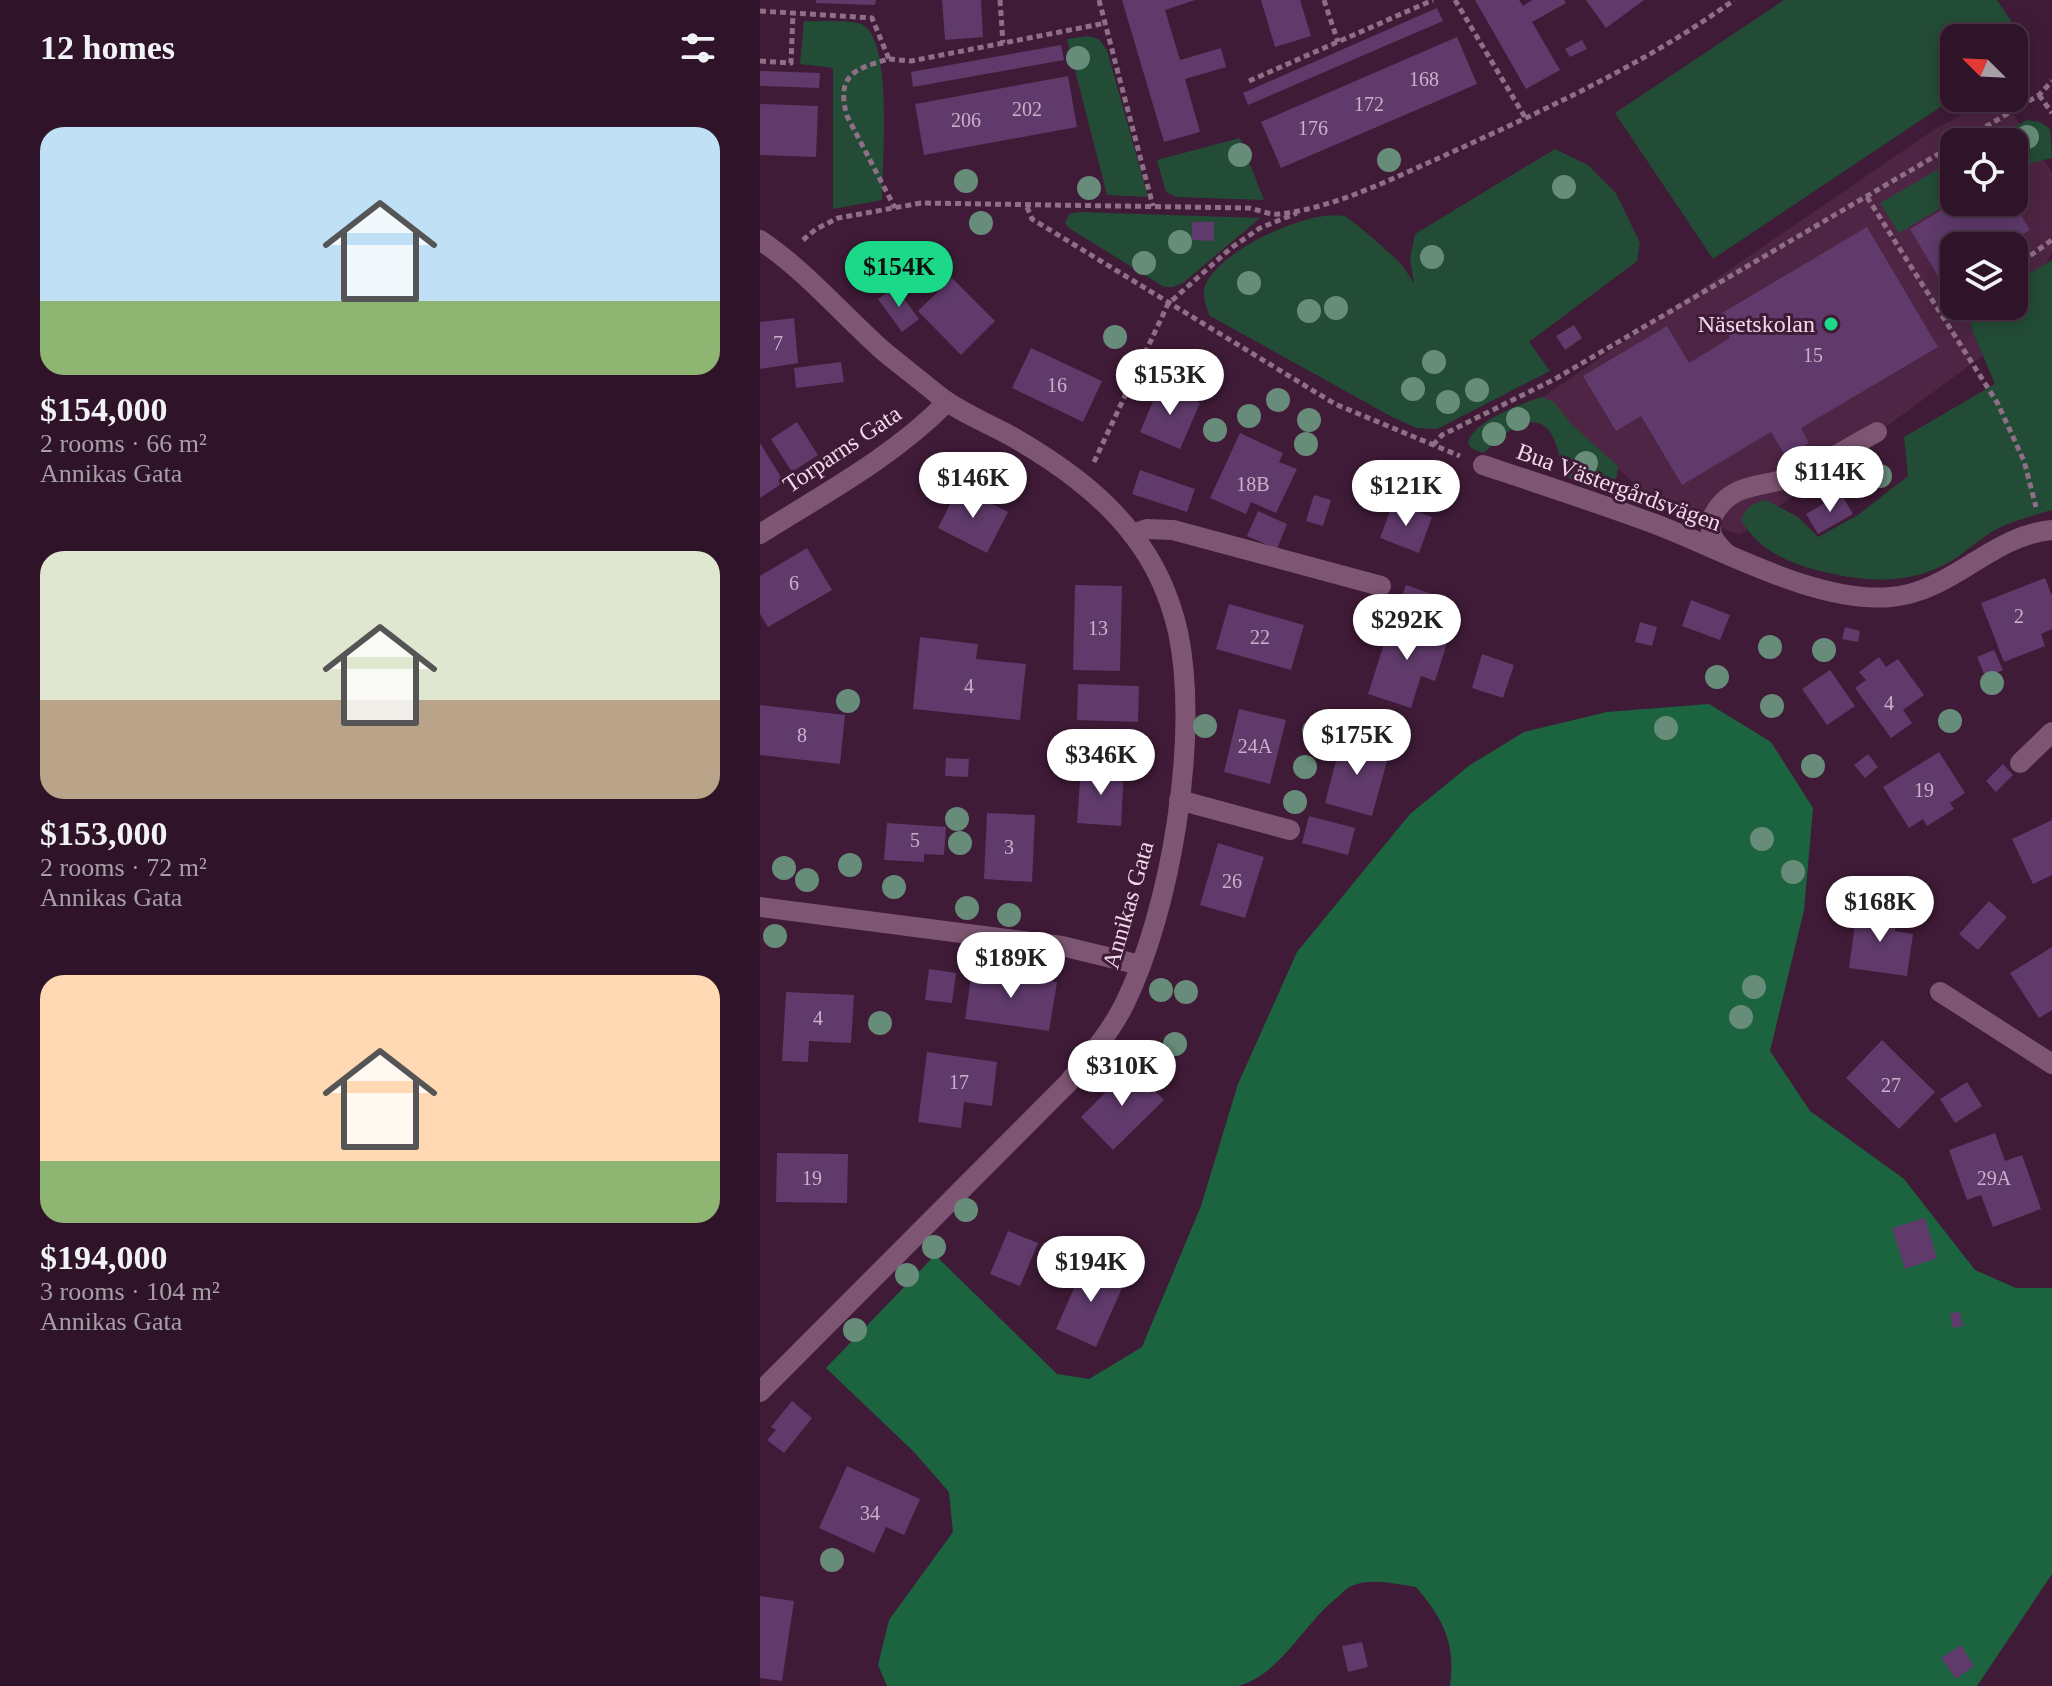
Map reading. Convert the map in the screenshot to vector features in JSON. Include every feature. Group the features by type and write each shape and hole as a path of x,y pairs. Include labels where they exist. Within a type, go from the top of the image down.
{"street":[{"name":"Annikas Gata","path":"760,240 787,258 880,348 947,402 1050,459 1093,493 1132,534 1152,563 1168,597 1178,633 1185,722 1179,800 1162,898 1124,1006 1098,1046 1068,1083 760,1392"},
{"name":"Torparns Gata","path":"760,534 889,453 914,435 947,402"},
{"path":"1726,553 1714,541 1710,522 1717,507 1729,495 1760,482 1797,476 1877,432"},
{"name":"Bua Västergårdsvägen","path":"1483,465 1655,524 1825,590 1891,597 1945,579 2012,539 2047,530"},
{"path":"1132,534 1147,529 1173,530 1381,586"},
{"path":"2020,763 2052,732"},
{"path":"1179,800 1290,830"},
{"path":"760,907 1062,946 1140,965"},
{"path":"1940,992 2052,1064"}],"path":[{"path":"1000,0 1003,43"},
{"path":"1099,0 1153,206"},
{"path":"1324,0 1338,42"},
{"path":"1249,81 1433,0"},
{"path":"1455,0 1526,119"},
{"path":"1097,455 1168,304 1231,248 1260,228 1388,180 1526,119 1598,83 1734,0"},
{"path":"760,11 872,18 889,59"},
{"path":"760,61 791,63 793,13"},
{"path":"895,208 847,116 842,91 852,74 866,65 889,59 911,61 1106,23"},
{"path":"1984,128 2039,95 2052,81"},
{"path":"2039,95 2052,113"},
{"path":"1433,445 1442,435 1555,379 1940,153"},
{"path":"1867,197 1940,311"},
{"path":"787,258 816,229 838,218 921,203 970,201 1027,207 1249,208 1275,214 1309,209"},
{"path":"1027,207 1032,219 1335,404 1483,465"},
{"path":"2028,257 2052,240"},
{"path":"1945,320 1998,404 2024,461 2047,530"}],"shaded area":[{"name":"Näsetskolan","path":"1967,112 2012,112 2023,128 1940,128 1940,216 2028,216 2028,136 2052,173 2052,252 2028,294 2028,232 1940,232 1940,320 2013,320 2001,342 1740,535 1659,504 1537,401 1935,129"}],"green space":[{"path":"1784,0 1997,0 2013,24 1940,24 1940,107 1713,259 1615,113"},
{"path":"804,21 855,22 871,34 878,52 884,105 882,200 833,209 833,68 800,64"},
{"path":"1087,36 1099,39 1107,50 1148,197 1107,195 1067,39"},
{"path":"2027,120 2040,122 2050,129 2052,158 2028,164 2028,128 2012,128"},
{"path":"1240,138 1264,200 1176,197 1166,192 1157,160"},
{"path":"1555,149 1588,165 1616,193 1640,243 1637,261 1529,342 1550,371 1437,429 1417,428 1394,418 1210,316 1205,301 1205,286 1227,259 1266,235 1309,219 1344,216 1397,260 1414,283 1410,259 1415,234"},
{"path":"1940,168 1940,208 1899,233 1880,203"},
{"path":"1069,214 1260,218 1184,282 1164,287 1069,228 1065,223"},
{"path":"2052,260 2052,510 1999,528 1942,566 1895,579 1848,577 1805,567 1783,558 1755,538 1741,520 1748,509 1757,503 1766,500 1798,517 1818,537 1858,515 1908,476 1904,437 1995,384 1971,321 2028,320 2028,274"},
{"path":"1541,397 1554,402 1572,425 1618,466 1617,476 1608,489 1586,487 1570,479 1553,437 1541,424 1531,422 1518,426 1483,453 1471,448 1468,443 1472,435 1488,421"},
{"path":"1709,704 1771,742 1813,808 1804,910 1770,1051 1810,1111 1904,1179 1975,1270 2016,1288 2052,1288 2052,1574 1977,1686 1450,1686 1449,1644 1434,1610 1416,1587 1377,1582 1348,1588 1326,1607 1267,1671 1238,1686 887,1686 878,1665 889,1620 953,1532 949,1492 914,1452 826,1368 935,1255 1057,1374 1089,1379 1142,1347 1201,1206 1238,1084 1297,952 1410,814 1470,765 1524,732 1607,712"}],"building":[{"path":"816,0 876,0 875,5 816,3"},
{"path":"942,0 981,0 983,37 945,40"},
{"path":"1122,0 1195,0 1165,10 1180,60 1221,48 1226,67 1185,79 1200,132 1164,142"},
{"path":"1261,0 1300,0 1311,36 1275,47"},
{"path":"1475,0 1519,0 1523,6 1532,0 1564,0 1566,3 1532,22 1560,70 1526,89"},
{"path":"1586,0 1644,0 1606,28"},
{"path":"1437,8 1443,21 1248,105 1243,93"},
{"path":"1457,37 1477,84 1281,168 1261,122"},
{"path":"1582,40 1587,49 1570,57 1565,49"},
{"path":"1061,45 1064,60 913,87 911,72"},
{"path":"760,71 820,73 819,88 760,86"},
{"path":"1068,76 1077,127 924,155 915,104"},
{"path":"760,104 818,106 816,157 760,155"},
{"path":"1940,211 1940,216 2022,216 2030,230 1940,232 1940,280 1910,229"},
{"path":"1192,222 1214,222 1214,241 1192,240"},
{"path":"1867,227 1938,347 1801,428 1809,443 1786,457 1771,432 1682,485 1641,416 1616,431 1583,376 1667,326 1689,363 1730,338 1717,316"},
{"path":"952,278 995,321 961,355 918,311"},
{"path":"895,287 919,319 902,332 878,299"},
{"path":"794,318 798,363 760,369 760,322"},
{"path":"1574,325 1582,338 1565,350 1556,336"},
{"path":"1031,348 1102,381 1083,422 1012,388"},
{"path":"841,362 844,382 796,388 794,368"},
{"path":"1160,385 1200,403 1180,449 1140,432"},
{"path":"797,422 818,455 792,472 771,439"},
{"path":"1240,433 1283,453 1279,462 1297,469 1276,513 1251,502 1246,514 1210,498"},
{"path":"760,443 784,482 760,498"},
{"path":"1140,470 1195,489 1187,512 1132,494"},
{"path":"959,487 1008,512 987,553 938,528"},
{"path":"1841,494 1853,514 1818,534 1806,514"},
{"path":"1314,495 1331,500 1323,526 1306,521"},
{"path":"1393,503 1432,517 1419,553 1380,538"},
{"path":"1258,511 1287,524 1277,549 1247,536"},
{"path":"807,548 832,590 768,627 760,614 760,576"},
{"path":"2045,578 2052,596 2052,629 2041,634 2045,646 2004,662 1981,603"},
{"path":"1075,585 1122,586 1120,671 1073,670"},
{"path":"1406,585 1446,599 1438,624 1397,610"},
{"path":"1691,600 1730,615 1720,640 1682,626"},
{"path":"1229,604 1304,625 1291,670 1216,649"},
{"path":"1392,619 1449,637 1435,681 1421,676 1411,708 1368,694"},
{"path":"1640,622 1657,627 1652,646 1635,642"},
{"path":"1845,627 1860,631 1858,642 1842,639"},
{"path":"920,637 978,644 976,659 1026,664 1020,720 913,709"},
{"path":"1994,650 2003,670 1986,678 1977,657"},
{"path":"1482,654 1514,665 1503,698 1472,688"},
{"path":"1879,657 1886,667 1898,659 1924,695 1903,710 1912,723 1891,738 1855,688 1866,680 1859,672"},
{"path":"1830,670 1855,706 1827,725 1802,689"},
{"path":"1078,684 1139,686 1138,722 1077,720"},
{"path":"760,705 845,715 840,764 760,755"},
{"path":"1239,709 1286,720 1270,784 1224,772"},
{"path":"1342,738 1390,750 1372,816 1325,803"},
{"path":"1939,752 1965,793 1950,803 1954,809 1927,826 1923,819 1909,828 1883,787"},
{"path":"1868,754 1878,767 1865,778 1854,765"},
{"path":"946,758 969,759 968,777 945,776"},
{"path":"2003,764 2013,775 1996,792 1986,781"},
{"path":"1081,768 1124,770 1121,826 1077,823"},
{"path":"987,813 1035,815 1032,882 984,879"},
{"path":"1309,816 1355,828 1348,855 1302,843"},
{"path":"2052,820 2052,875 2033,884 2012,839"},
{"path":"887,823 946,827 944,855 924,854 924,862 884,860"},
{"path":"1218,843 1264,857 1245,918 1200,905"},
{"path":"1989,901 2007,917 1978,950 1959,934"},
{"path":"1857,908 1898,913 1895,931 1913,934 1907,976 1849,968"},
{"path":"2052,947 2052,1010 2039,1018 2010,973"},
{"path":"929,969 956,973 952,1003 925,1000"},
{"path":"972,970 1057,982 1049,1031 965,1019"},
{"path":"786,992 854,995 851,1043 809,1041 808,1062 782,1061"},
{"path":"1882,1040 1935,1092 1899,1129 1846,1078"},
{"path":"927,1052 997,1062 992,1106 964,1102 961,1128 918,1122"},
{"path":"1131,1067 1164,1100 1113,1150 1081,1117"},
{"path":"1967,1082 1982,1106 1955,1123 1940,1099"},
{"path":"1995,1133 2005,1161 2022,1155 2041,1209 1993,1227 1981,1195 1967,1200 1949,1150"},
{"path":"777,1153 848,1154 847,1203 776,1202"},
{"path":"1925,1218 1937,1258 1905,1269 1892,1228"},
{"path":"1008,1231 1038,1243 1020,1286 990,1274"},
{"path":"1086,1261 1126,1279 1096,1347 1056,1329"},
{"path":"1960,1312 1963,1326 1953,1328 1950,1313"},
{"path":"792,1401 812,1418 784,1453 767,1440 776,1430 771,1427"},
{"path":"847,1466 920,1499 904,1535 886,1527 874,1553 819,1528"},
{"path":"760,1596 794,1601 782,1681 760,1678"},
{"path":"1362,1642 1368,1667 1348,1672 1342,1646"},
{"path":"1961,1645 1974,1666 1956,1679 1941,1658"}],"place":[{"name":"Näsetskolan","path":"1831,324"}]}
